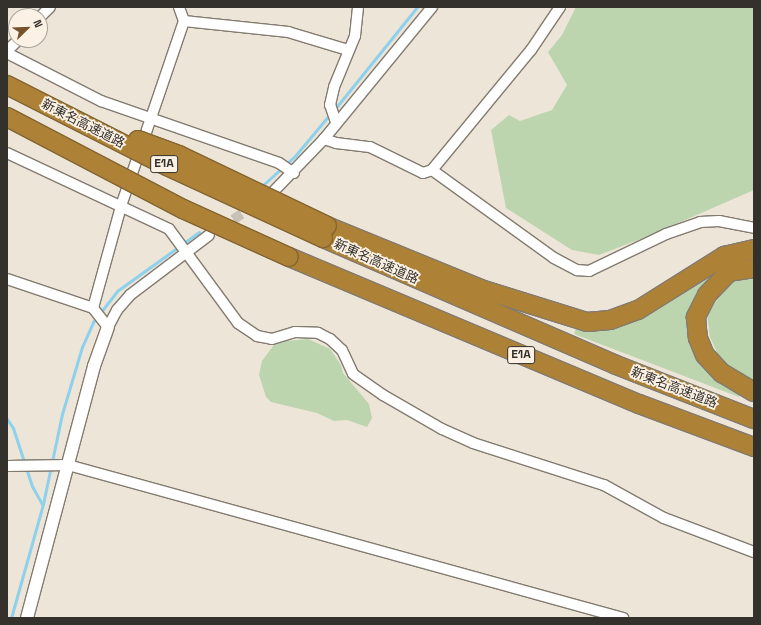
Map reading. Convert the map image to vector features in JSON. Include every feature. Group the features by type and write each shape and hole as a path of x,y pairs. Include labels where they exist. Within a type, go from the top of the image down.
{"highway":[{"name":"新東名高速道路","path":"7,85 42,103 616,365 754,419"},
{"name":"新東名高速道路","path":"7,117 183,209 289,257 639,404 754,447"},
{"path":"325,232 481,289 587,322 610,320 638,310 724,256 754,249"},
{"path":"754,268 729,272 707,296 696,317 698,338 706,354 722,373 754,392"}],"street":[{"path":"93,308 121,206 184,21 179,7"},
{"path":"336,122 330,105 348,50 355,36 358,7"},
{"path":"272,193 294,173 324,139 336,122 432,7"},
{"path":"324,139 336,143 370,147 423,173 432,170 531,50 560,7"},
{"path":"184,21 288,32 348,50"},
{"path":"7,52 101,101 151,120 280,163 294,173"},
{"path":"7,153 169,228 238,323 257,336 272,339 294,332 318,333 330,339 342,350 354,374 383,395 442,429 473,443 604,485 664,518 754,552"},
{"path":"432,170 568,268 577,270 589,271 666,234 700,222 719,221 754,228"},
{"path":"27,618 94,366 108,327 117,310 130,295 209,235"},
{"path":"7,279 93,308 108,327"},
{"path":"9,466 37,464 68,465 623,618"}],"green space":[{"path":"576,7 754,7 754,190 646,237 599,255 572,250 506,208 491,130 509,115 520,121 552,110 567,85 548,52 562,35"},
{"path":"712,272 689,309 689,335 703,368 740,394 739,397 574,334 576,328 622,325"},
{"path":"754,275 754,383 737,374 720,359 710,337 707,314 731,279"},
{"path":"308,339 330,349 341,365 343,373 369,404 372,418 367,427 347,420 334,421 317,413 271,402 266,397 259,375 262,361 276,342"}],"waterway":[{"path":"334,110 417,7"},
{"path":"263,185 295,156 330,114"},
{"path":"11,618 43,504 62,414 82,347 93,322 117,291 199,232"},
{"path":"7,419 13,428 32,486 42,504"}],"tunnel":[{"path":"221,228 256,204"}]}
